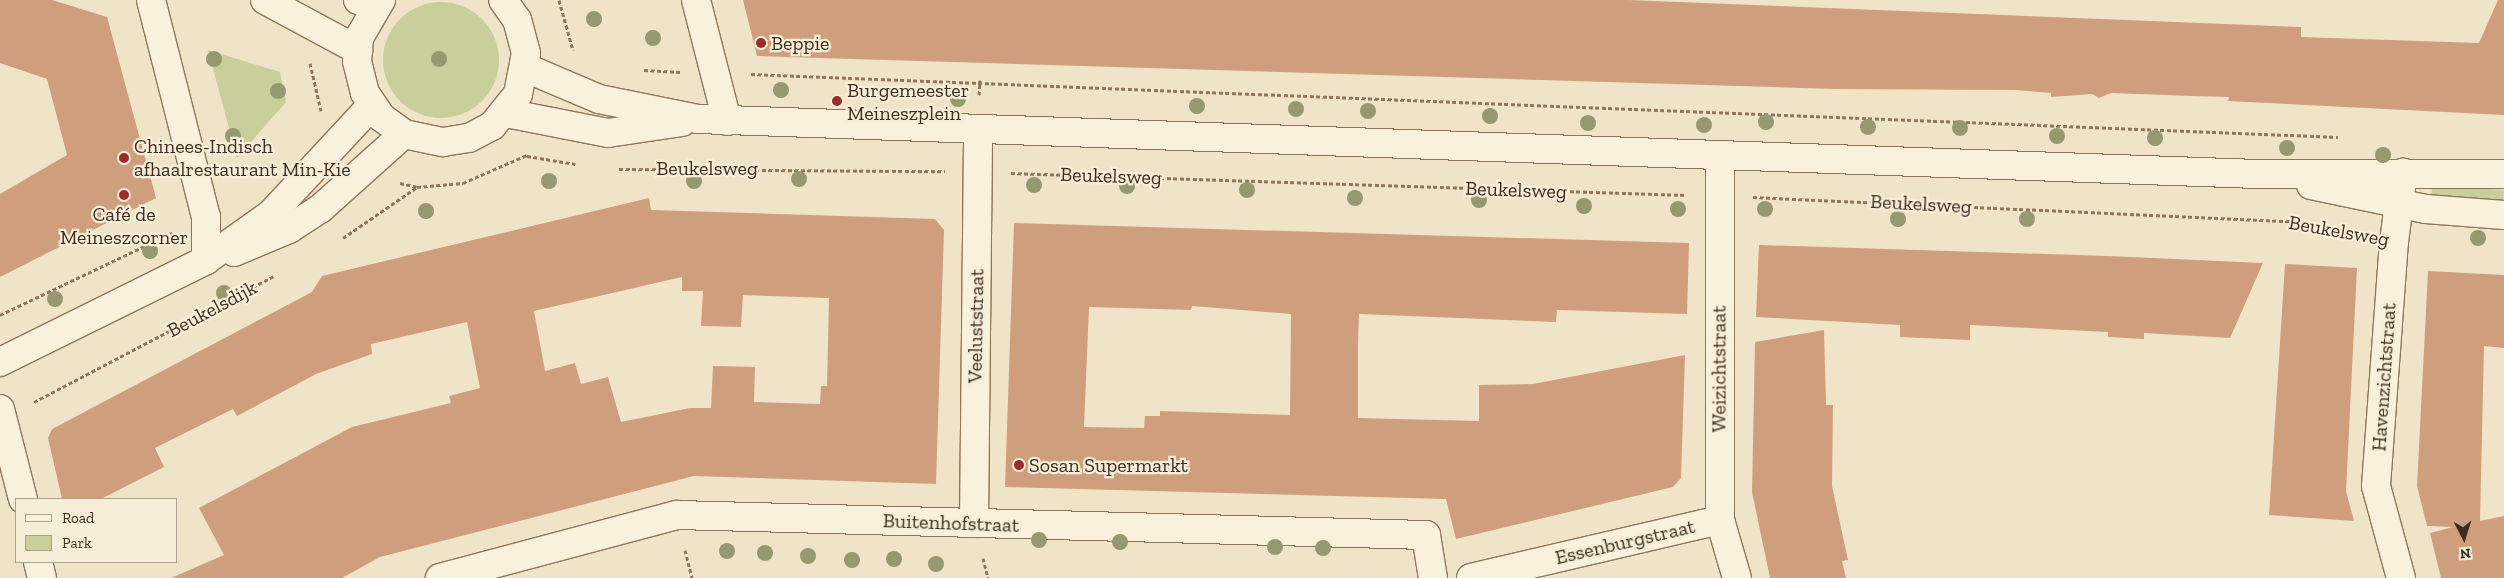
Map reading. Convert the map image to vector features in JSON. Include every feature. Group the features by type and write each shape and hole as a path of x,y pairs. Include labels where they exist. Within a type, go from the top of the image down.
{"main road":[{"path":"151,0 206,217 206,260"},
{"path":"265,0 358,50"},
{"path":"371,2 358,50 361,83 372,105 404,134 430,142 456,141 481,132 506,113 526,68 523,36 503,0"},
{"path":"696,0 727,121"},
{"name":"Beukelsweg","path":"526,68 599,98 698,119 727,121 1720,157 2261,174 2504,174"},
{"name":"Beukelsdijk","path":"0,362 206,260 271,214 372,105"},
{"name":"Beukelsweg","path":"506,113 608,133 698,119"},
{"name":"Veeluststraat","path":"974,523 978,130"},
{"name":"Beukelsdijk","path":"206,260 254,247 297,224 404,134"},
{"name":"Weizichtstraat","path":"1720,157 1718,196 1720,520 1737,578"},
{"name":"Havenzichtstraat","path":"2401,578 2376,486 2403,173"},
{"name":"Beukelsweg","path":"2261,174 2400,204 2504,215"},
{"path":"2,414 23,498"},
{"name":"Buitenhofstraat","path":"440,578 677,515 1426,535 1433,578"},
{"name":"Essenburgstraat","path":"1471,578 1720,520"},
{"path":"38,563 42,578"}],"path":[{"path":"558,0 573,56"},
{"path":"640,70 2348,137"},
{"path":"339,240 416,187 463,182 526,156 583,166"},
{"name":"Beukelsweg","path":"612,169 977,172 1718,196 2316,223"},
{"name":"Beukelsdijk","path":"2,414 278,273"}],"green space":[{"path":"441,2 463,7 482,19 494,38 499,60 494,82 482,101 463,113 441,118 419,113 400,101 388,82 383,60 388,38 400,19 419,7"},
{"path":"208,50 280,72 286,102 237,158"},
{"path":"2432,186 2504,190 2503,205 2431,201"}],"building":[{"path":"0,0 52,0 107,17 156,198 0,277 0,194 67,155 47,79 0,63"},
{"path":"743,0 1628,0 2301,27 2301,37 2479,43 2498,0 2504,0 2504,115 2228,101 2229,97 2111,93 2099,98 2092,94 2051,97 2051,93 2015,90 1834,89 757,56"},
{"path":"649,198 651,210 935,219 944,230 936,484 694,476 380,557 342,578 171,578 224,555 199,508 352,427 451,403 449,396 480,388 467,322 371,344 372,354 316,374 237,416 233,409 155,448 164,467 103,498 62,498 48,438 52,429 312,292 322,276","holes":["682,277 682,291 703,291 701,326 741,327 743,295 829,298 827,386 821,386 820,404 754,402 755,367 713,366 711,408 690,408 621,422 608,377 581,384 575,363 545,371 534,311"]},
{"path":"1014,223 1689,243 1687,314 1557,310 1556,322 1359,314 1358,418 1479,421 1479,385 1533,384 1685,355 1681,478 1673,487 1456,539 1446,499 1005,487","holes":["1192,306 1291,314 1290,415 1160,411 1160,416 1145,416 1144,428 1084,427 1089,307 1191,310"]},
{"path":"1759,245 2263,263 2230,338 2144,333 2144,339 2108,337 2108,332 1970,325 1970,340 1900,337 1900,325 1756,317"},
{"path":"2285,264 2357,268 2346,491 2354,521 2269,515"},
{"path":"2428,271 2504,275 2504,348 2484,346 2480,521 2504,516 2504,578 2441,578 2430,533 2453,527 2427,526 2417,486"},
{"path":"1824,330 1826,405 1833,405 1832,486 1848,560 1842,561 1846,578 1770,578 1752,492 1755,342"}],"place":[{"name":"Beppie","path":"761,43"},
{"name":"Burgemeester Meineszplein","path":"837,101"},
{"name":"Chinees-Indisch afhaalrestaurant Min-Kie","path":"124,158"},
{"name":"Café de Meineszcorner","path":"124,195"},
{"name":"Sosan Supermarkt","path":"1019,465"}]}
